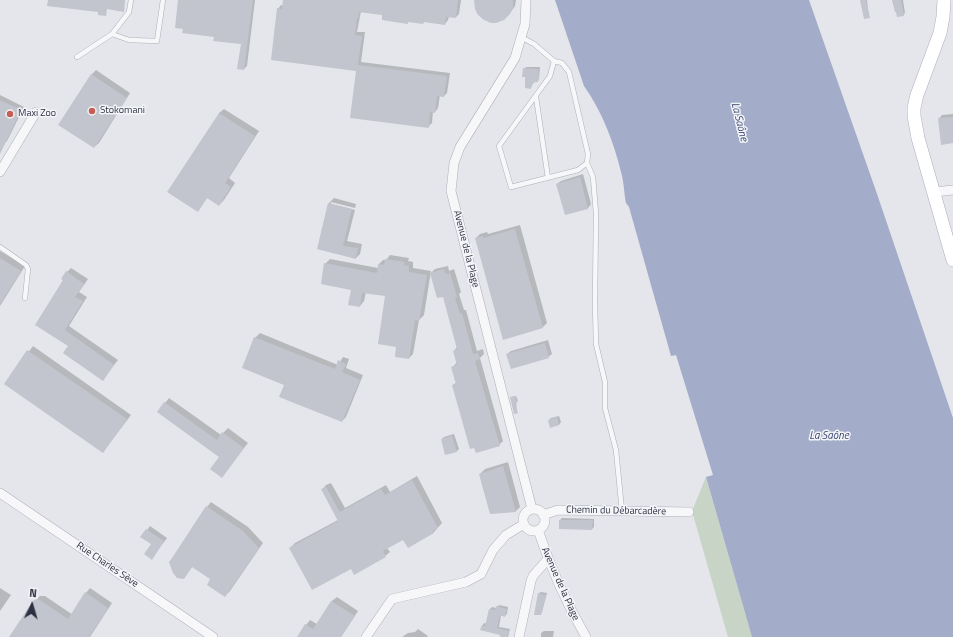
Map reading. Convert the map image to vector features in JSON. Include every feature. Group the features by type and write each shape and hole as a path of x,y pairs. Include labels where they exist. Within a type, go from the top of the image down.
{"street":[{"name":"Avenue de la Plage","path":"526,0 525,24 515,58 460,147 454,163 451,191 532,509"},
{"path":"944,0 940,33 917,95 914,110 918,138 953,260"},
{"path":"0,172 36,112"},
{"path":"934,192 953,190"},
{"name":"Rue Charles Sève","path":"0,493 214,637"},
{"path":"532,509 539,510 543,515 543,525 538,530 530,530 524,524 523,520 525,513 532,509"},
{"name":"Chemin du Débarcadère","path":"543,515 558,510 689,512"},
{"path":"366,637 392,599 466,582 481,574 493,550 506,535 524,524"},
{"name":"Avenue de la Plage","path":"538,530 548,560 567,605 586,637"},
{"path":"519,637 531,581 533,576 548,560"}],"lane":[{"path":"77,56 112,34 129,12 131,0"},
{"path":"112,34 129,40 156,42 163,0"},
{"path":"521,37 534,44 554,61 562,63 569,72 588,154 586,163 578,170 511,187 499,146 550,76 554,61"},
{"path":"536,97 548,178"},
{"path":"586,163 593,177 596,213 596,344 606,382 605,408 616,450 622,511"},
{"path":"0,247 26,265 28,269 25,298"}],"green space":[{"path":"706,477 752,637 728,637 692,511"}],"water":[{"name":"La Saône","path":"555,0 809,0 953,418 953,637 752,637 706,477 713,475 676,355 671,356 629,207 626,203 622,176 615,150 602,117 584,86"}],"building":[{"path":"48,0 125,0 124,12 107,9 106,16 98,15 98,12 47,6"},
{"path":"178,0 253,0 244,70 237,69 241,44 213,41 214,37 182,33 183,29 175,28"},
{"path":"283,0 458,0 456,18 446,17 445,25 424,22 423,24 408,22 408,24 382,20 382,15 359,12 358,19 357,18 355,35 362,36 358,65 447,76 444,97 437,96 435,113 430,112 429,128 350,118 356,71 271,60 277,8 282,9"},
{"path":"474,0 513,0 513,7 510,14 504,20 491,23 478,15 475,9"},
{"path":"860,0 866,0 870,18 864,19"},
{"path":"892,0 901,0 904,16 897,17"},
{"path":"523,68 538,69 538,82 535,82 531,86 531,89 525,88 525,77 522,77"},
{"name":"Stokomani","path":"91,74 127,98 94,148 58,125"},
{"path":"0,100 21,110 0,154"},
{"path":"219,113 255,136 225,183 231,187 219,206 207,198 198,212 167,192"},
{"path":"953,117 953,143 941,145 938,118"},
{"path":"580,177 588,209 565,215 556,184"},
{"path":"328,203 352,209 343,246 358,248 356,259 317,249"},
{"path":"515,229 543,328 503,340 475,238 483,236 483,238"},
{"path":"0,258 21,271 0,304"},
{"path":"385,259 405,262 404,265 409,266 409,272 427,275 419,321 415,320 409,359 395,357 396,347 378,344 385,296 362,293 360,307 348,305 351,290 321,284 324,263 377,273 378,264 384,265"},
{"path":"444,269 445,274 450,273 457,297 455,298 460,314 462,313 473,354 478,353 480,359 475,361 500,446 476,453 474,448 470,449 452,385 456,384 451,367 457,365 453,351 457,349 443,297 437,298 430,273"},
{"path":"66,271 84,284 75,297 83,301 65,330 114,365 103,381 63,353 68,346 35,325 63,280 61,279"},
{"path":"254,337 335,369 338,360 346,364 342,372 360,380 342,422 279,397 284,385 242,368"},
{"path":"545,343 549,358 511,369 506,354"},
{"path":"27,350 127,419 103,453 4,384"},
{"path":"515,396 517,403 515,404 518,413 514,414 510,397"},
{"path":"164,402 217,440 222,432 244,448 222,478 210,469 219,457 157,412"},
{"path":"557,417 559,425 550,428 548,420"},
{"path":"452,436 457,452 445,455 441,439"},
{"path":"503,466 516,512 490,514 479,474"},
{"path":"412,480 438,528 433,531 434,533 408,548 403,540 383,551 386,557 354,575 351,569 312,590 289,548 338,521 321,489 326,487 340,512 381,489 385,495"},
{"path":"206,506 243,531 259,548 225,597 207,585 210,579 192,567 184,579 177,578 173,573 169,562"},
{"path":"559,520 593,520 592,530 559,529"},
{"path":"146,529 164,541 152,560 144,554 151,544 140,537"},
{"path":"85,592 108,608 89,637 9,637 33,601 36,599 40,600 68,619"},
{"path":"538,593 546,595 541,615 534,615"},
{"path":"331,601 355,616 341,637 297,637 305,624 313,629"},
{"path":"496,606 507,609 505,617 500,615 497,628 509,631 507,637 500,637 500,635 480,630 482,625 485,626 489,609 495,610"}],"place":[{"name":"Stokomani","path":"92,111"},
{"name":"Maxi Zoo","path":"10,114"}]}
